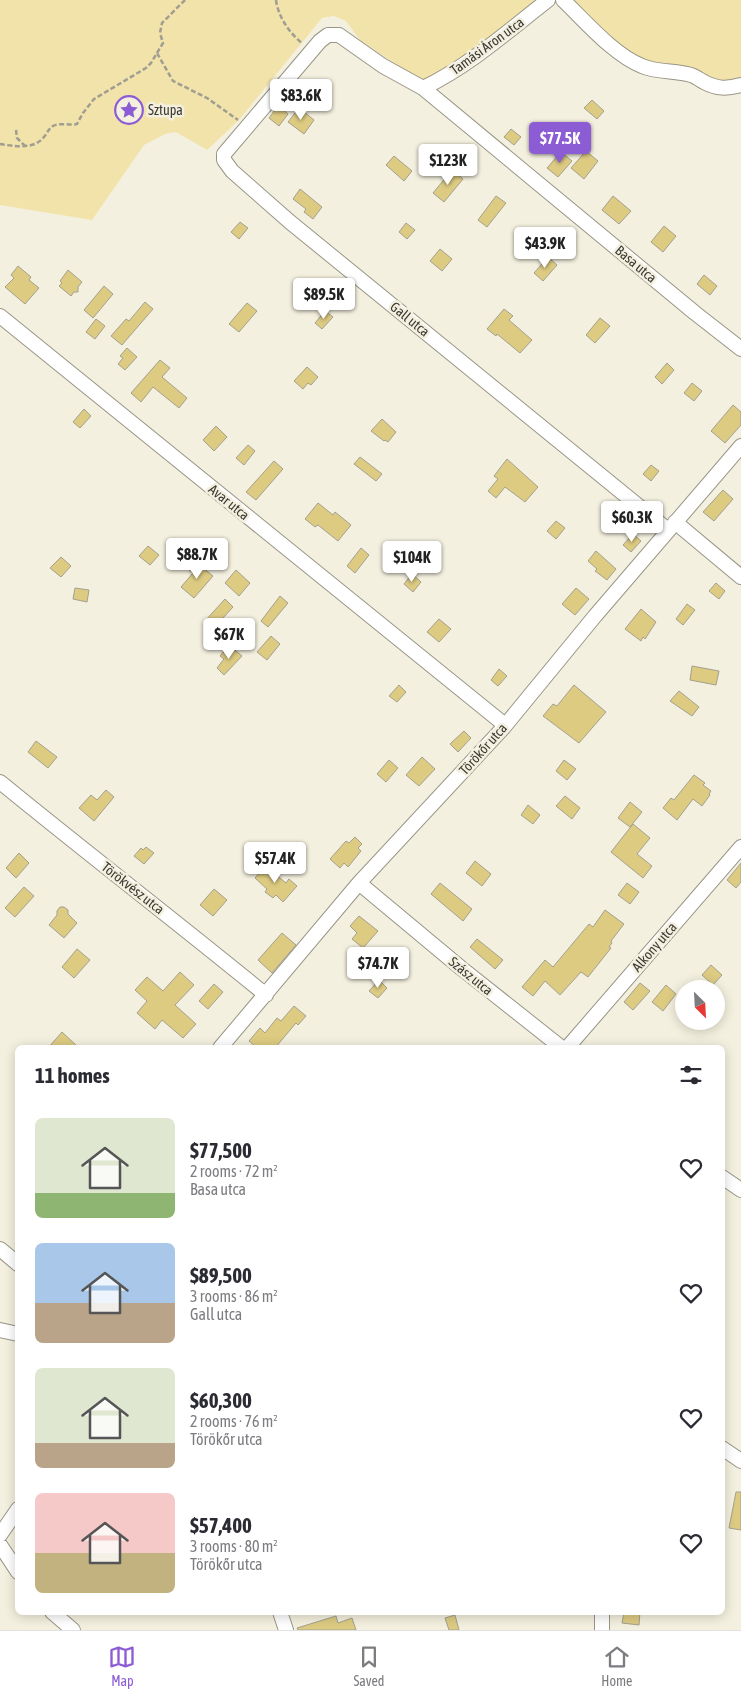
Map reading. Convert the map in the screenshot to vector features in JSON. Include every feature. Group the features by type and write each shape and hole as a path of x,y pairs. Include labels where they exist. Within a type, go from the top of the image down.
{"street":[{"name":"Tamási Áron utca","path":"423,88 468,63 548,0"},
{"path":"563,0 624,57 643,67 668,73 691,75 707,84 720,88 727,89 741,85"},
{"name":"Gall utca","path":"340,36 335,33 327,35 312,50 224,154 224,160 232,171 290,222 671,526"},
{"name":"Basa utca","path":"340,36 383,66 423,88 741,349"},
{"name":"Avar utca","path":"0,316 505,725"},
{"name":"Törökőr utca","path":"223,1045 359,883 505,725 671,526 741,446"},
{"path":"671,526 741,577"},
{"name":"Törökvész utca","path":"0,782 266,995"},
{"name":"Alkony utca","path":"570,1045 741,847"},
{"name":"Szász utca","path":"359,883 461,968 558,1045"},
{"path":"725,1179 741,1190"},
{"path":"0,1249 15,1262"},
{"path":"0,1330 15,1333"},
{"path":"725,1450 741,1461"},
{"path":"0,1535 15,1513"},
{"path":"0,1545 15,1568"},
{"path":"56,1615 73,1630"},
{"path":"281,1615 286,1630"},
{"path":"602,1615 602,1630"}],"path":[{"path":"0,144 25,146 42,140 55,125 77,124 82,113 94,99 146,68 151,63 163,43 160,33 162,23 185,0"},
{"path":"276,0 290,32 312,50"},
{"path":"157,53 173,81 207,98 247,126"},
{"path":"16,130 18,138 25,146"}],"shaded area":[{"path":"0,0 540,0 443,71 424,80 404,70 360,40 346,21 334,16 322,18 239,120 207,150 176,132 165,134 144,145 92,220 0,205"},
{"path":"570,0 741,0 741,77 726,83 627,55"}],"building":[{"path":"592,100 604,111 597,119 584,108"},
{"path":"278,106 288,114 279,126 269,118"},
{"path":"299,108 314,120 304,134 288,122"},
{"path":"511,129 521,137 514,145 504,137"},
{"path":"586,151 598,161 584,179 571,168"},
{"path":"561,152 572,161 558,177 547,168"},
{"path":"394,156 412,171 404,181 386,165"},
{"path":"452,170 463,179 444,202 433,193"},
{"path":"300,189 322,207 313,219 304,212 306,209 293,199"},
{"path":"496,196 506,203 487,227 478,220"},
{"path":"613,196 631,211 619,224 602,210"},
{"path":"240,222 248,228 239,239 231,232"},
{"path":"406,223 415,230 407,239 399,232"},
{"path":"664,226 676,236 663,252 651,242"},
{"path":"440,249 452,259 442,271 430,261"},
{"path":"548,257 557,265 543,281 534,273"},
{"path":"18,266 31,277 29,280 39,288 25,304 5,287 14,278 11,275"},
{"path":"68,270 82,282 78,287 78,292 74,292 71,296 59,286 62,283 60,281"},
{"path":"704,275 717,286 710,295 697,284"},
{"path":"104,286 113,294 93,318 84,310"},
{"path":"145,302 153,309 122,345 111,336 126,319 129,321"},
{"path":"247,303 257,311 239,332 229,324"},
{"path":"504,309 513,316 509,320 532,340 520,353 497,334 496,336 487,329"},
{"path":"325,311 333,317 322,329 315,323"},
{"path":"600,318 610,326 595,343 586,335"},
{"path":"96,319 105,326 95,339 86,332"},
{"path":"127,348 137,357 125,370 118,364 123,358 120,356"},
{"path":"160,360 170,368 162,377 187,398 179,408 153,387 141,402 131,393"},
{"path":"667,363 674,370 662,384 655,377"},
{"path":"307,367 318,377 311,385 308,383 303,389 294,381"},
{"path":"692,383 702,391 694,401 684,393"},
{"path":"733,405 741,412 741,425 725,443 711,431"},
{"path":"84,409 91,416 80,428 73,422"},
{"path":"382,419 396,432 388,442 371,431"},
{"path":"216,426 227,437 214,451 203,440"},
{"path":"248,445 255,451 244,465 236,458"},
{"path":"360,457 382,474 376,481 354,464"},
{"path":"507,459 538,487 525,502 505,487 496,498 488,491 498,479 494,476"},
{"path":"274,461 283,469 256,500 246,492"},
{"path":"651,465 659,471 651,481 643,474"},
{"path":"723,490 733,499 714,521 703,512"},
{"path":"318,503 333,515 335,512 351,525 338,541 318,525 315,527 305,519"},
{"path":"556,521 565,528 556,539 547,531"},
{"path":"633,534 641,541 631,552 623,545"},
{"path":"148,546 159,555 150,565 139,556"},
{"path":"361,548 369,555 355,573 347,566"},
{"path":"596,551 616,569 607,580 595,571 597,569 588,561"},
{"path":"61,557 71,566 61,577 50,568"},
{"path":"196,562 213,576 194,598 181,587 193,573 189,570"},
{"path":"236,570 250,583 239,596 225,583"},
{"path":"412,574 421,582 413,592 404,584"},
{"path":"716,583 725,591 719,599 709,591"},
{"path":"75,588 89,590 87,602 73,599"},
{"path":"576,588 589,599 575,615 562,604"},
{"path":"280,596 288,603 268,627 261,621"},
{"path":"225,599 233,607 212,630 204,622"},
{"path":"687,604 695,610 683,625 676,619"},
{"path":"641,609 656,622 645,639 643,637 641,641 625,629"},
{"path":"439,619 451,629 439,642 427,632"},
{"path":"271,636 280,644 267,660 257,652"},
{"path":"229,645 242,656 224,675 217,668 224,659 220,656"},
{"path":"692,666 719,671 716,685 690,680"},
{"path":"499,669 507,676 498,686 491,680"},
{"path":"399,685 406,692 397,702 389,696"},
{"path":"574,685 606,712 579,743 543,716 553,704 557,706"},
{"path":"679,691 699,707 692,716 670,701"},
{"path":"464,731 471,738 458,752 450,744"},
{"path":"36,741 57,757 48,768 28,752"},
{"path":"422,757 435,769 419,786 406,775"},
{"path":"389,760 398,768 386,782 377,774"},
{"path":"564,760 576,769 567,780 556,771"},
{"path":"694,775 705,783 703,785 711,791 710,795 702,806 693,799 677,820 663,808 671,798 674,800"},
{"path":"106,790 114,797 94,821 79,808 91,795 97,800"},
{"path":"565,796 580,808 572,819 556,806"},
{"path":"630,802 642,812 630,827 618,818"},
{"path":"528,805 540,815 533,824 521,815"},
{"path":"633,824 650,838 637,854 652,866 643,878 611,852"},
{"path":"355,837 362,844 358,848 361,851 348,867 344,863 340,868 330,859 346,841 349,843"},
{"path":"146,847 154,853 144,864 134,856 141,848 143,850"},
{"path":"19,853 29,863 16,878 6,868"},
{"path":"475,861 491,874 482,886 466,873"},
{"path":"741,863 741,882 736,888 727,880"},
{"path":"265,866 286,883 289,879 297,886 283,902 276,895 273,898 265,892 267,889 255,878"},
{"path":"440,883 472,909 463,921 431,894"},
{"path":"627,883 639,892 630,904 618,895"},
{"path":"24,887 34,896 15,917 5,908"},
{"path":"214,889 227,900 213,916 200,905"},
{"path":"60,907 68,910 68,914 77,923 64,938 49,925 57,915"},
{"path":"605,910 624,924 611,941 612,943 609,947 611,948 588,977 581,972 560,995 545,981 533,996 522,987 545,960 553,967 589,924 593,927"},
{"path":"359,916 378,931 363,948 352,939 357,933 350,926"},
{"path":"282,933 296,945 272,973 258,960"},
{"path":"477,939 503,960 495,969 470,947"},
{"path":"77,949 90,960 74,978 62,967"},
{"path":"711,965 722,975 718,980 708,980 702,975"},
{"path":"180,972 194,985 175,1005 196,1024 183,1038 162,1020 155,1029 137,1013 147,1001 135,990 147,977 163,991"},
{"path":"379,980 387,988 378,998 369,991"},
{"path":"640,983 650,991 633,1010 624,1002"},
{"path":"214,984 223,992 208,1009 199,1001"},
{"path":"666,985 675,993 663,1011 652,1002"},
{"path":"294,1006 306,1016 298,1025 296,1023 278,1045 254,1045 249,1041 260,1028 265,1033 277,1018 281,1021"},
{"path":"62,1032 76,1045 51,1045"},
{"path":"736,1492 741,1492 741,1530 729,1528"},
{"path":"455,1615 459,1630 449,1630 445,1618"},
{"path":"623,1615 640,1615 639,1625 622,1623"},
{"path":"336,1616 338,1623 352,1618 356,1630 298,1630 297,1628"}],"place":[{"name":"Sztupa","path":"129,110"}]}
